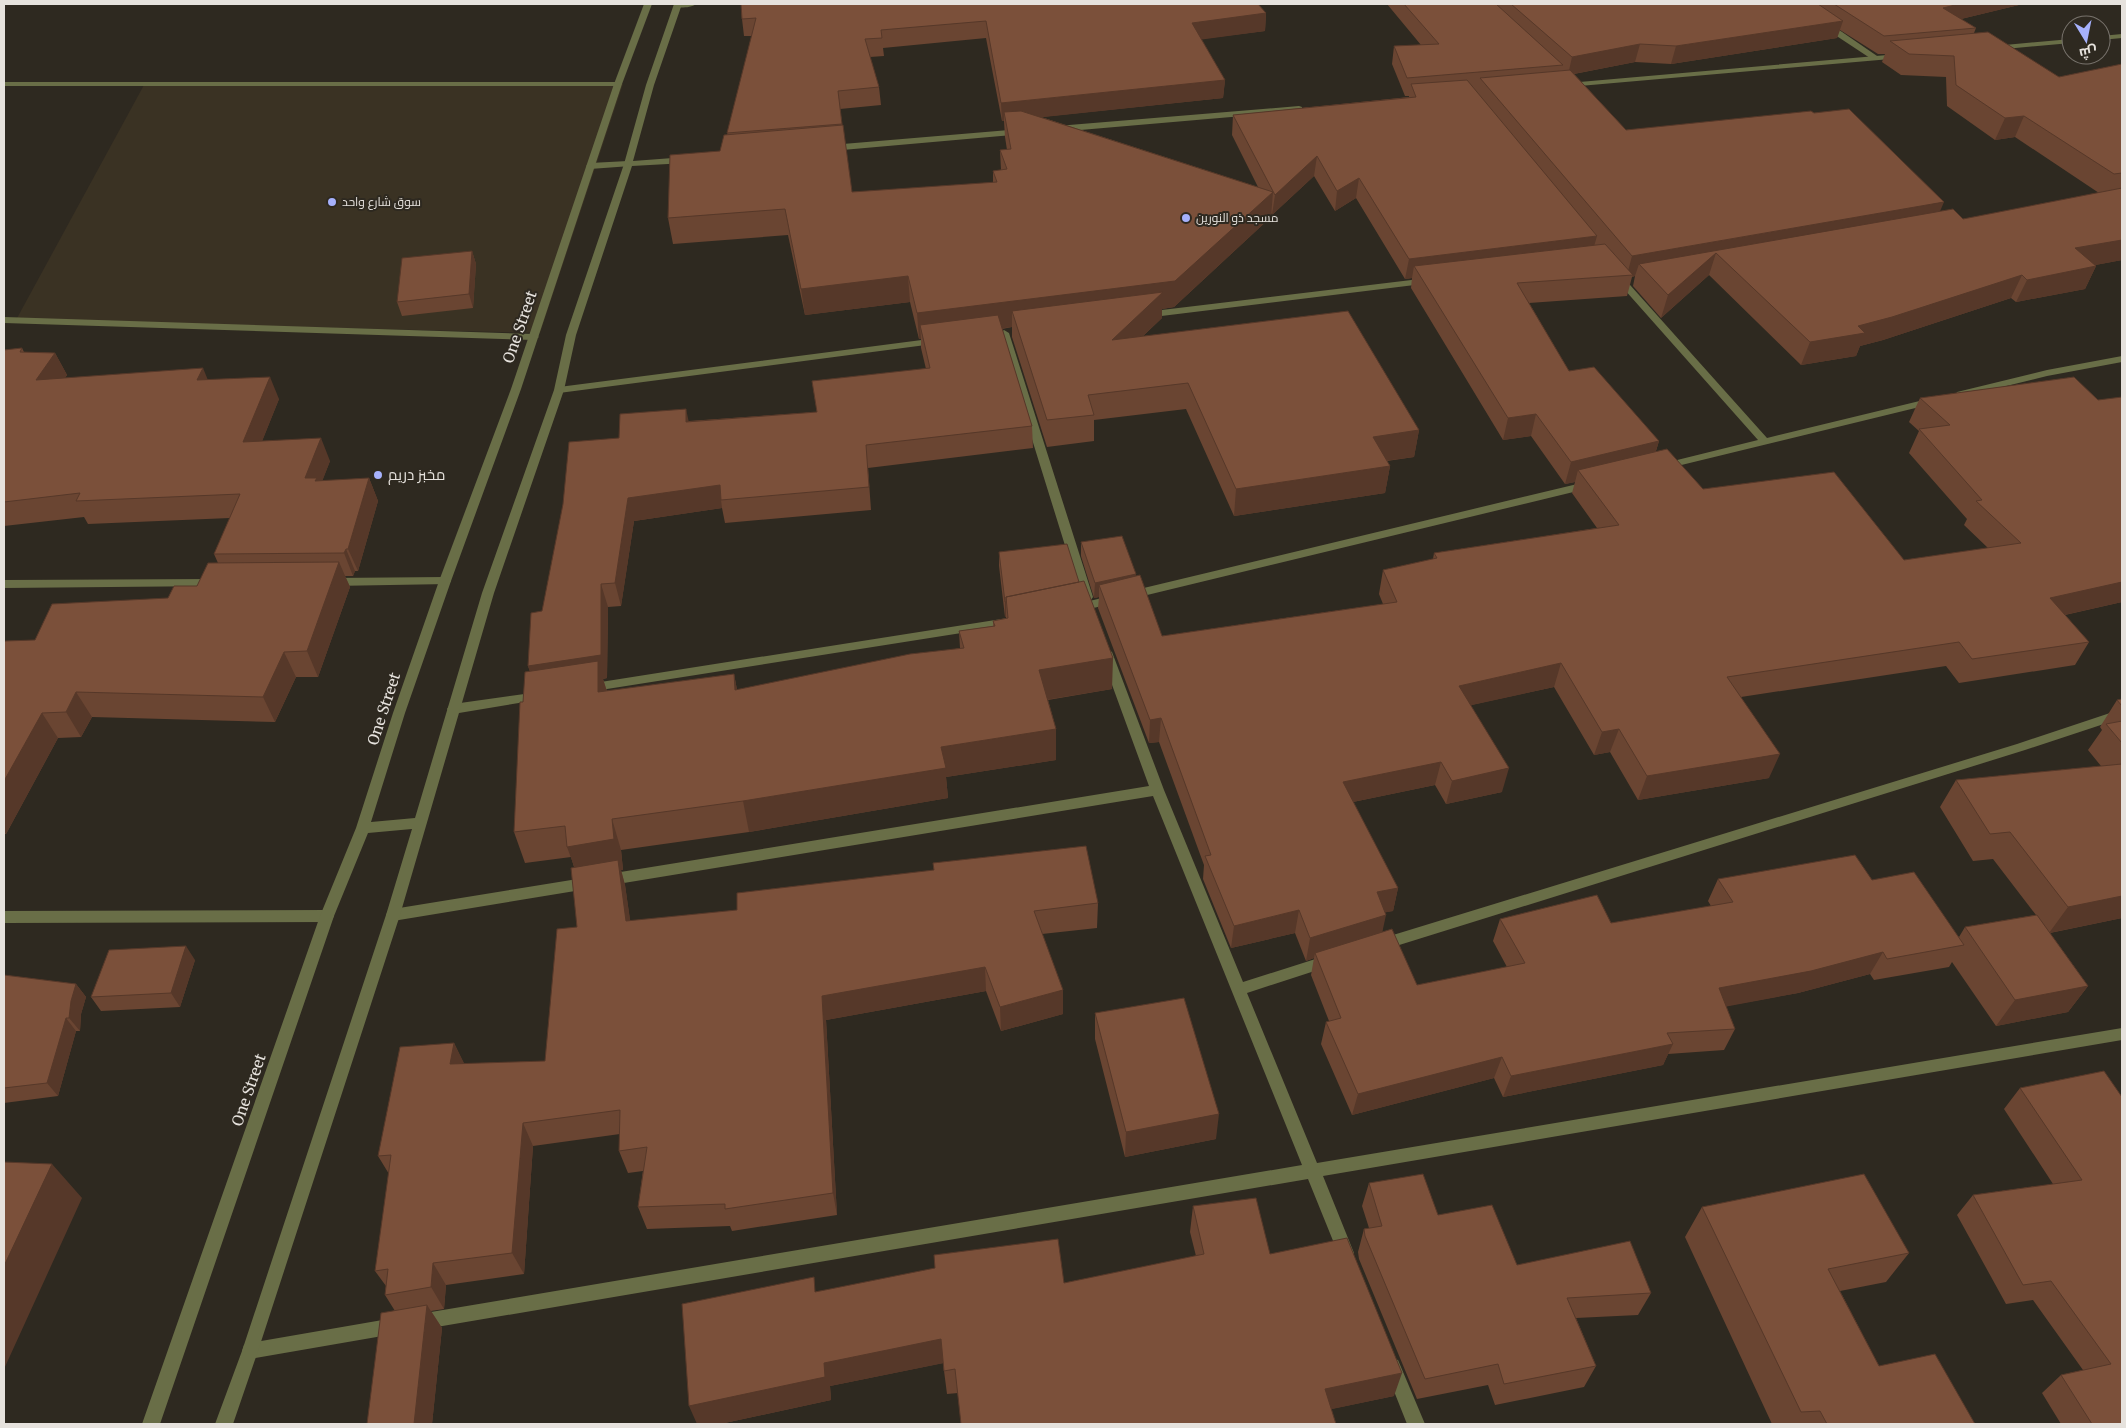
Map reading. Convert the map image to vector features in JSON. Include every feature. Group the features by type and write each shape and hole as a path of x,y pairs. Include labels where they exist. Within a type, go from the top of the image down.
{"street":[{"name":"One Street","path":"151,1424 327,916 363,828 399,713 534,337 618,84 648,4"},
{"path":"224,1424 250,1351 393,915 488,593 559,390 571,335 628,164 650,85 677,4 692,4"},
{"path":"1818,20 1876,58"},
{"path":"1983,49 2061,42"},
{"path":"1566,83 1905,56"},
{"path":"4,84 618,84"},
{"path":"1043,130 1309,108"},
{"path":"826,148 1033,131"},
{"path":"590,166 697,159"},
{"path":"1612,271 1628,282 1765,442"},
{"path":"1131,317 1435,280"},
{"path":"4,320 534,337"},
{"path":"1004,333 1091,610"},
{"path":"559,390 944,340"},
{"path":"1649,470 2047,373 2122,359"},
{"path":"1061,611 1091,610 1601,482"},
{"path":"318,582 445,581"},
{"path":"4,584 229,582"},
{"path":"581,689 1022,619"},
{"path":"1103,642 1157,790 1240,989 1352,1270"},
{"path":"453,709 551,694"},
{"path":"1363,950 2020,748 2122,713"},
{"path":"393,915 1157,790"},
{"path":"363,828 421,823"},
{"path":"4,917 327,916"},
{"path":"1240,989 1344,956"},
{"path":"250,1351 2122,1034"},
{"path":"1386,1352 1416,1424"}],"shaded area":[{"name":"سوق شارع واحد","path":"623,84 540,333 16,320 144,85"}],"building":[{"path":"741,4 1258,4 1266,13 1192,23 1225,80 1001,103 986,21 881,30 882,38 865,39 879,87 838,91 842,124 727,133 756,18 742,19"},
{"path":"1404,4 1496,4 1563,65 1407,78 1394,46 1439,44"},
{"path":"1511,4 1818,4 1843,21 1676,46 1640,44 1572,57"},
{"path":"1834,4 1959,4 1943,8 1976,28 1884,36"},
{"path":"1988,32 2059,77 2122,64 2122,173 2114,174 2024,116 2005,118 1956,85 1954,56 1909,54 1890,41"},
{"path":"1570,70 1626,130 1811,111 1814,113 1849,109 1944,202 1632,256 1480,78"},
{"path":"1467,80 1597,236 1409,259 1359,178 1337,191 1317,156 1275,195 1233,115 1416,97 1411,84"},
{"path":"1021,111 1273,192 1175,281 917,313 908,276 801,289 785,209 668,218 670,155 720,151 724,135 843,125 852,192 997,182 993,171 1007,169 1000,150 1011,149 1004,112"},
{"path":"2122,188 2122,240 2075,248 2096,266 2027,280 2022,275 1892,317 1858,326 1865,333 1810,342 1716,253 1668,295 1639,264 1953,209 1963,219"},
{"path":"1605,244 1633,275 1517,283 1569,371 1594,367 1659,441 1571,462 1536,414 1508,418 1414,266"},
{"path":"472,251 469,294 397,302 402,258"},
{"path":"1163,292 1112,340 1348,311 1419,430 1373,437 1390,466 1236,489 1188,383 1088,395 1094,415 1047,420 1012,311"},
{"path":"998,315 1032,426 866,445 869,487 721,500 720,485 628,498 615,583 601,584 601,655 528,666 531,613 542,611 563,504 569,442 619,438 620,414 686,409 686,422 817,412 812,381 930,368 920,325"},
{"path":"22,348 20,352 55,353 36,380 203,368 197,380 270,377 243,442 321,438 305,478 317,478 315,481 369,478 348,549 344,553 214,554 240,494 76,501 80,493 4,502 4,350"},
{"path":"2074,377 2098,400 2122,397 2122,582 2050,598 2089,642 1972,659 1959,642 1727,677 1780,754 1647,776 1619,729 1602,732 1561,663 1459,686 1509,768 1452,781 1441,762 1343,782 1398,888 1377,892 1386,915 1310,938 1299,910 1234,926 1205,856 1211,855 1161,718 1150,720 1099,585 1140,575 1162,636 1397,602 1383,570 1437,558 1434,553 1619,525 1578,470 1667,449 1703,489 1834,472 1904,560 2021,543 1976,501 1982,500 1919,429 1950,425 1920,398"},
{"path":"1122,536 1136,574 1095,583 1081,542"},
{"path":"1067,544 1079,582 1006,597 1005,602 999,552"},
{"path":"339,562 307,651 284,652 263,697 76,692 66,712 42,713 4,781 4,643 5,641 35,640 52,604 168,598 174,586 197,586 208,563"},
{"path":"1084,581 1113,658 1039,670 1056,729 941,747 946,768 743,801 612,819 614,839 567,847 565,826 514,832 520,702 523,702 525,672 598,661 598,692 734,674 735,690 910,654 964,648 959,631 995,626 993,621 1008,618 1006,597"},
{"path":"2122,699 2122,706 2117,700"},
{"path":"2122,721 2122,743 2106,724"},
{"path":"2122,764 2122,896 2068,907 2010,832 1990,834 1956,780"},
{"path":"1086,846 1098,903 1034,911 1063,990 1000,1007 985,967 822,996 833,1193 725,1209 725,1204 638,1207 647,1147 619,1151 620,1110 523,1123 512,1253 433,1263 431,1287 385,1295 388,1269 375,1271 391,1155 378,1156 400,1047 454,1043 450,1064 545,1061 557,929 577,927 571,868 618,860 626,921 737,910 737,893 934,870 933,863"},
{"path":"1855,855 1872,880 1914,872 1964,945 1887,959 1883,952 1811,971 1719,988 1735,1029 1667,1033 1673,1044 1511,1076 1502,1057 1358,1094 1326,1022 1341,1018 1315,953 1392,929 1417,985 1525,963 1500,919 1597,895 1611,923 1733,902 1718,879"},
{"path":"2037,915 2088,986 2015,1000 1965,927"},
{"path":"186,946 171,993 91,997 109,950"},
{"path":"4,975 76,984 69,1018 66,1018 47,1083 4,1088"},
{"path":"1184,998 1219,1114 1126,1132 1095,1013"},
{"path":"2104,1071 2122,1097 2122,1424 2092,1424 2061,1375 2111,1364 2051,1281 2023,1285 1973,1195 2082,1180 2020,1088"},
{"path":"4,1162 52,1164 4,1266"},
{"path":"1423,1174 1438,1215 1492,1205 1517,1265 1630,1241 1651,1293 1567,1298 1596,1366 1504,1384 1498,1364 1425,1379 1365,1236 1364,1229 1382,1226 1369,1183"},
{"path":"1864,1174 1909,1253 1828,1269 1879,1366 1935,1354 1975,1424 1827,1424 1820,1411 1801,1412 1702,1207"},
{"path":"1256,1198 1270,1254 1347,1238 1402,1373 1325,1389 1336,1424 961,1424 955,1369 944,1371 941,1339 824,1363 825,1377 689,1406 682,1304 814,1277 815,1292 935,1268 934,1255 1058,1239 1064,1283 1204,1254 1193,1206"},
{"path":"427,1305 414,1424 367,1424 381,1313"}],"place":[{"name":"سوق شارع واحد","path":"332,202"},
{"name":"مسجد ذو النورين","path":"1186,218"},
{"name":"مخبز دريم","path":"378,475"}]}
